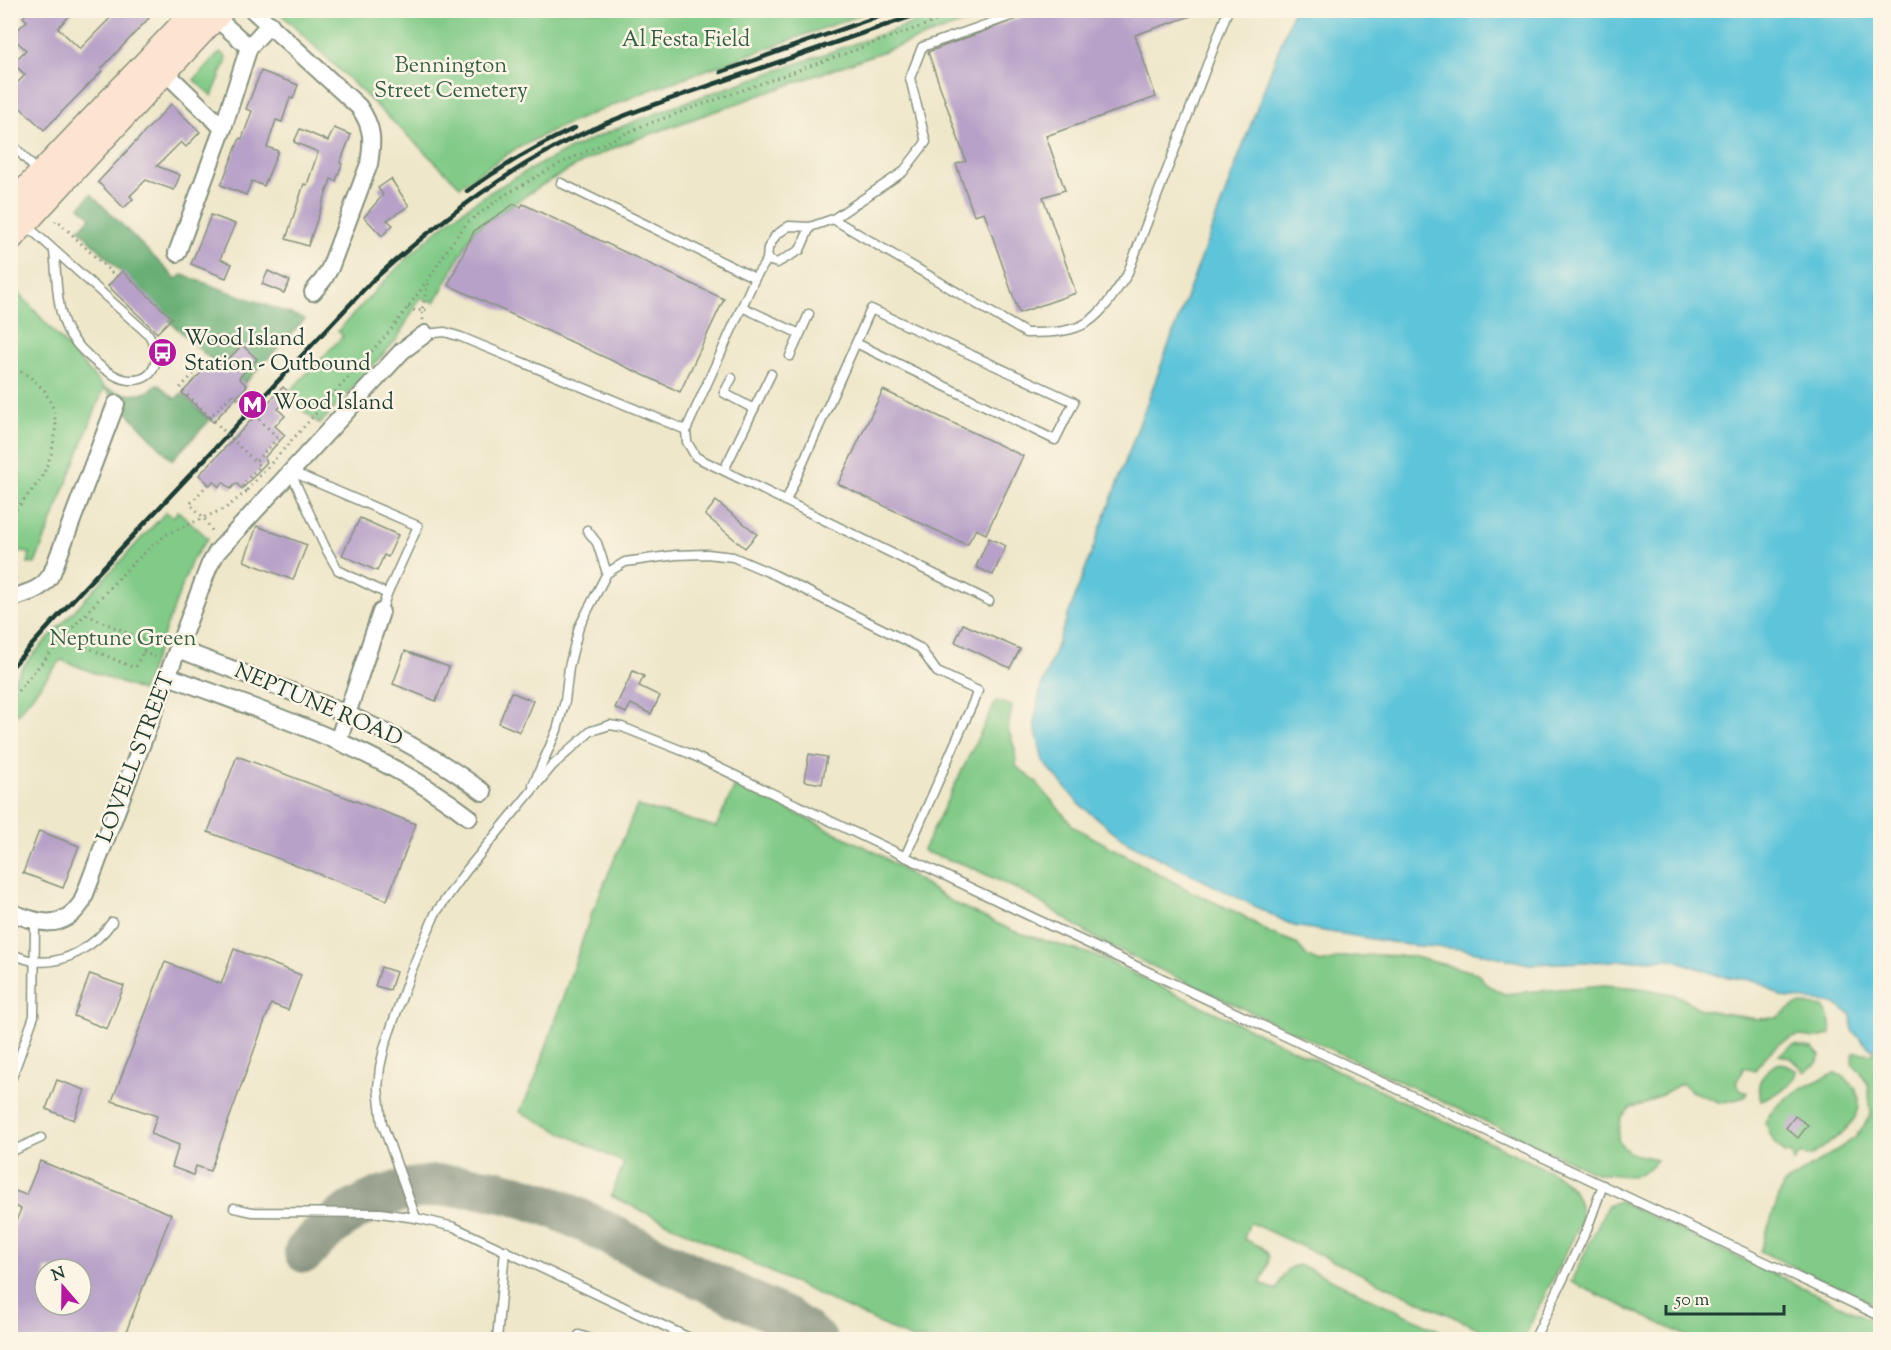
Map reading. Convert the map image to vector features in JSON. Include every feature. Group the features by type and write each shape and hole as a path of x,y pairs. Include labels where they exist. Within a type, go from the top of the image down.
{"main road":[{"path":"123,102 165,72 210,12"},
{"path":"14,220 210,12"}],"street":[{"path":"253,10 359,107 368,119 371,132 372,147 369,164 330,268 313,292"},
{"path":"210,12 249,47"},
{"path":"177,253 223,128 249,47 270,24"},
{"path":"165,72 223,128"},
{"name":"LOVELL STREET","path":"10,912 45,923 68,918 76,911 82,902 209,566 217,552 402,351 425,334"},
{"path":"14,592 36,591 46,583 116,404"},
{"path":"338,741 381,612"},
{"name":"NEPTUNE ROAD","path":"178,650 348,714 391,734 431,757 483,792"},
{"name":"NEPTUNE ROAD","path":"168,676 338,741 383,761 421,783 469,817"},
{"path":"456,807 470,782"}],"lane":[{"path":"988,601 696,457 687,442 686,430 755,278 767,260 768,248 776,235 789,226 810,227 833,219 903,172 926,142 910,78 922,47 1028,10"},
{"path":"833,219 1026,333 1054,333 1084,326 1103,310 1126,275 1228,10"},
{"path":"10,142 48,183"},
{"path":"561,183 755,278"},
{"path":"14,220 54,252 149,335 155,345 157,359 153,370 143,378 130,380 104,370 71,337 61,309 54,252"},
{"path":"767,260 777,263 800,250 810,227"},
{"path":"742,307 800,334"},
{"path":"786,501 856,343 872,309 1074,402 1055,440 856,343"},
{"path":"790,356 809,314"},
{"path":"425,334 445,332 460,337 686,430"},
{"path":"724,471 771,374"},
{"path":"732,378 724,393 754,409"},
{"path":"290,471 338,570 387,594"},
{"path":"290,471 418,526 381,612"},
{"path":"587,530 597,543 607,573"},
{"path":"529,796 557,730 579,627 607,573 625,562 676,555 707,554 733,557 775,575 920,648 937,672 978,691 905,857"},
{"path":"416,1218 382,1123 378,1088 385,1045 435,914 465,871 552,766 591,731 600,726 616,726 688,753 1881,1316"},
{"path":"10,1083 34,1016 35,921"},
{"path":"10,954 35,962 53,960 81,950 94,942 112,922"},
{"path":"10,1130 12,1151 41,1138"},
{"path":"1534,1340 1587,1229 1603,1185"},
{"path":"234,1208 252,1212 380,1213 454,1227 694,1340"},
{"path":"497,1340 506,1250"},
{"path":"579,1335 594,1340"}],"path":[{"path":"10,700 85,614 160,538 203,516 226,508 247,490 390,331 467,223 503,196 567,160 642,126 967,10"},
{"path":"51,225 57,220 116,277"},
{"path":"425,334 422,310 428,280"},
{"path":"408,307 416,311 430,309"},
{"path":"200,374 202,365 180,388 260,466 242,485 247,490"},
{"path":"10,366 29,376 45,391 53,408 56,425 52,452 42,478 11,513 14,592"},
{"path":"210,417 233,394 278,438 255,462"},
{"path":"208,484 190,504 203,516 213,533 210,540"},
{"path":"64,637 132,667 136,666 146,646 143,640 85,614"},
{"path":"143,652 155,657"}],"green space":[{"path":"863,10 866,13 653,89 551,131 514,150 460,186 278,11"},
{"path":"948,11 997,11 623,144 583,162 542,185 474,230 435,302 420,298 397,339 320,424 288,399 292,395 289,392 343,336 338,331 409,256 455,216 521,174 627,124"},
{"path":"220,52 226,57 226,62 212,96 194,80"},
{"path":"91,194 176,279 183,275 305,319 245,383 239,378 242,345 220,368 169,321 79,229 91,217 80,207"},
{"path":"10,283 104,388 35,564 28,563 30,553 11,551"},
{"path":"158,384 175,399 182,393 210,420 172,460 104,388 132,395 146,392"},
{"name":"Neptune Green","path":"178,511 208,538 192,560 142,691 61,660 11,722 11,683 29,659 166,512 173,517"},
{"path":"996,701 1012,706 1008,729 1015,749 1016,766 1036,782 1074,827 1190,891 1240,914 1270,933 1296,943 1307,956 1320,963 1344,957 1411,956 1477,973 1487,985 1504,994 1604,985 1641,988 1677,995 1700,1009 1756,1019 1776,1018 1801,1004 1823,1007 1829,1016 1831,1034 1815,1038 1799,1036 1785,1040 1774,1048 1755,1070 1744,1067 1736,1083 1740,1089 1747,1092 1745,1097 1721,1103 1689,1090 1682,1083 1645,1104 1631,1107 1621,1118 1618,1139 1630,1153 1657,1160 1650,1168 1637,1175 1598,1174 1103,943 1029,895 966,865 925,852 923,850"},
{"path":"736,784 879,854 950,901 1013,931 1096,956 1550,1171 1574,1191 1580,1204 1581,1222 1523,1339 1501,1339 1251,1223 1244,1239 1262,1248 1269,1261 1260,1284 1277,1290 1288,1270 1301,1265 1457,1339 912,1339 611,1196 624,1163 520,1112 536,1077 591,915 637,806 716,827"},
{"path":"1793,1045 1813,1048 1820,1056 1817,1063 1805,1072 1789,1057 1779,1055"},
{"path":"1880,1047 1880,1307 1760,1251 1783,1185 1855,1138 1871,1115 1868,1084 1852,1064 1853,1054 1856,1052 1871,1054"},
{"path":"1781,1063 1797,1071 1795,1077 1783,1090 1761,1100 1759,1088 1762,1077 1770,1068"},
{"path":"1835,1073 1854,1087 1859,1098 1859,1108 1848,1128 1839,1136 1811,1156 1799,1155 1794,1162 1792,1154 1784,1153 1773,1140 1765,1122 1778,1105 1787,1098 1806,1086"},
{"path":"1619,1201 1880,1324 1880,1339 1693,1339 1571,1282 1607,1206"}],"water":[{"path":"1293,11 1880,11 1880,1045 1872,1050 1853,1032 1851,1015 1834,1003 1782,997 1758,981 1720,976 1672,959 1529,964 1463,949 1408,945 1294,926 1127,842 1080,805 1043,761 1034,722 1041,688"}],"building":[{"path":"30,10 75,10 58,28 80,49 118,10 142,10 149,18 101,69 102,71 44,130 10,98 10,90 25,75 13,63 26,50 11,36 27,21 23,17"},
{"path":"1041,10 1200,10 1200,13 1135,35 1156,97 1046,136 1065,190 1043,197 1076,293 1019,313 984,212 974,215 956,164 966,161 928,52"},
{"path":"261,71 298,85 293,99 290,98 282,122 276,120 267,147 278,151 264,186 252,181 246,195 221,185 252,111 246,109"},
{"path":"171,104 200,132 186,147 181,142 157,166 180,175 174,190 146,180 130,196 133,199 124,208 98,182"},
{"path":"334,128 351,135 336,181 331,179 308,246 286,239 304,184 307,185 318,152 294,142 300,129 328,141"},
{"path":"391,179 409,206 387,220 393,225 382,236 364,217 383,195 378,188"},
{"path":"514,204 521,207 523,204 724,299 680,392 448,285 474,231"},
{"path":"211,215 235,224 220,259 232,264 226,278 191,264"},
{"path":"122,271 172,318 157,333 108,286"},
{"path":"268,271 290,281 284,293 262,284"},
{"path":"242,345 257,359 239,378 247,386 213,422 182,393 212,361 220,368"},
{"path":"283,387 292,395 278,409 285,416 275,426 285,435 264,458 267,462 242,489 236,483 231,489 223,482 219,487 213,481 210,485 199,475"},
{"path":"883,390 1023,456 986,534 976,529 967,545 838,484"},
{"path":"716,501 757,534 745,548 705,515"},
{"path":"360,518 398,535 388,557 384,555 377,571 342,555"},
{"path":"257,526 307,545 293,580 244,561"},
{"path":"989,538 1006,546 993,575 976,567"},
{"path":"963,624 1020,649 1010,668 955,642"},
{"path":"405,651 449,667 436,701 393,684"},
{"path":"633,671 644,676 639,686 660,696 651,714 631,704 626,713 615,708"},
{"path":"511,692 533,701 520,732 499,723"},
{"path":"809,754 827,757 822,784 804,781"},
{"path":"237,756 416,824 387,900 208,832"},
{"path":"39,831 79,846 63,888 23,873"},
{"path":"234,949 301,975 288,1010 271,1004 210,1171 196,1166 193,1175 172,1167 179,1145 151,1134 157,1116 112,1101 165,962 221,984"},
{"path":"381,967 396,972 390,990 375,986"},
{"path":"90,974 124,986 107,1029 74,1016"},
{"path":"57,1080 85,1090 74,1120 46,1109"},
{"path":"1795,1116 1808,1125 1798,1138 1786,1128"},
{"path":"40,1161 171,1214 123,1340 10,1340 10,1236 21,1209 10,1204 10,1189 26,1195"}],"taxiway":[{"path":"305,1252 330,1227 358,1208 387,1195 417,1188 448,1186 481,1188 514,1195 570,1214 789,1320 816,1340"}],"railway":[{"path":"721,72 896,10"},
{"path":"10,669 371,282 413,245 479,194 550,150 613,120 930,10"},
{"path":"467,191 519,157 575,128"}],"place":[{"name":"Wood Island Station - Outbound","path":"163,353"},
{"name":"Wood Island","path":"252,404"}],"park label":[{"name":"Al Festa Field","path":"686,41"},
{"name":"Bennington Street Cemetery","path":"451,80"}]}
